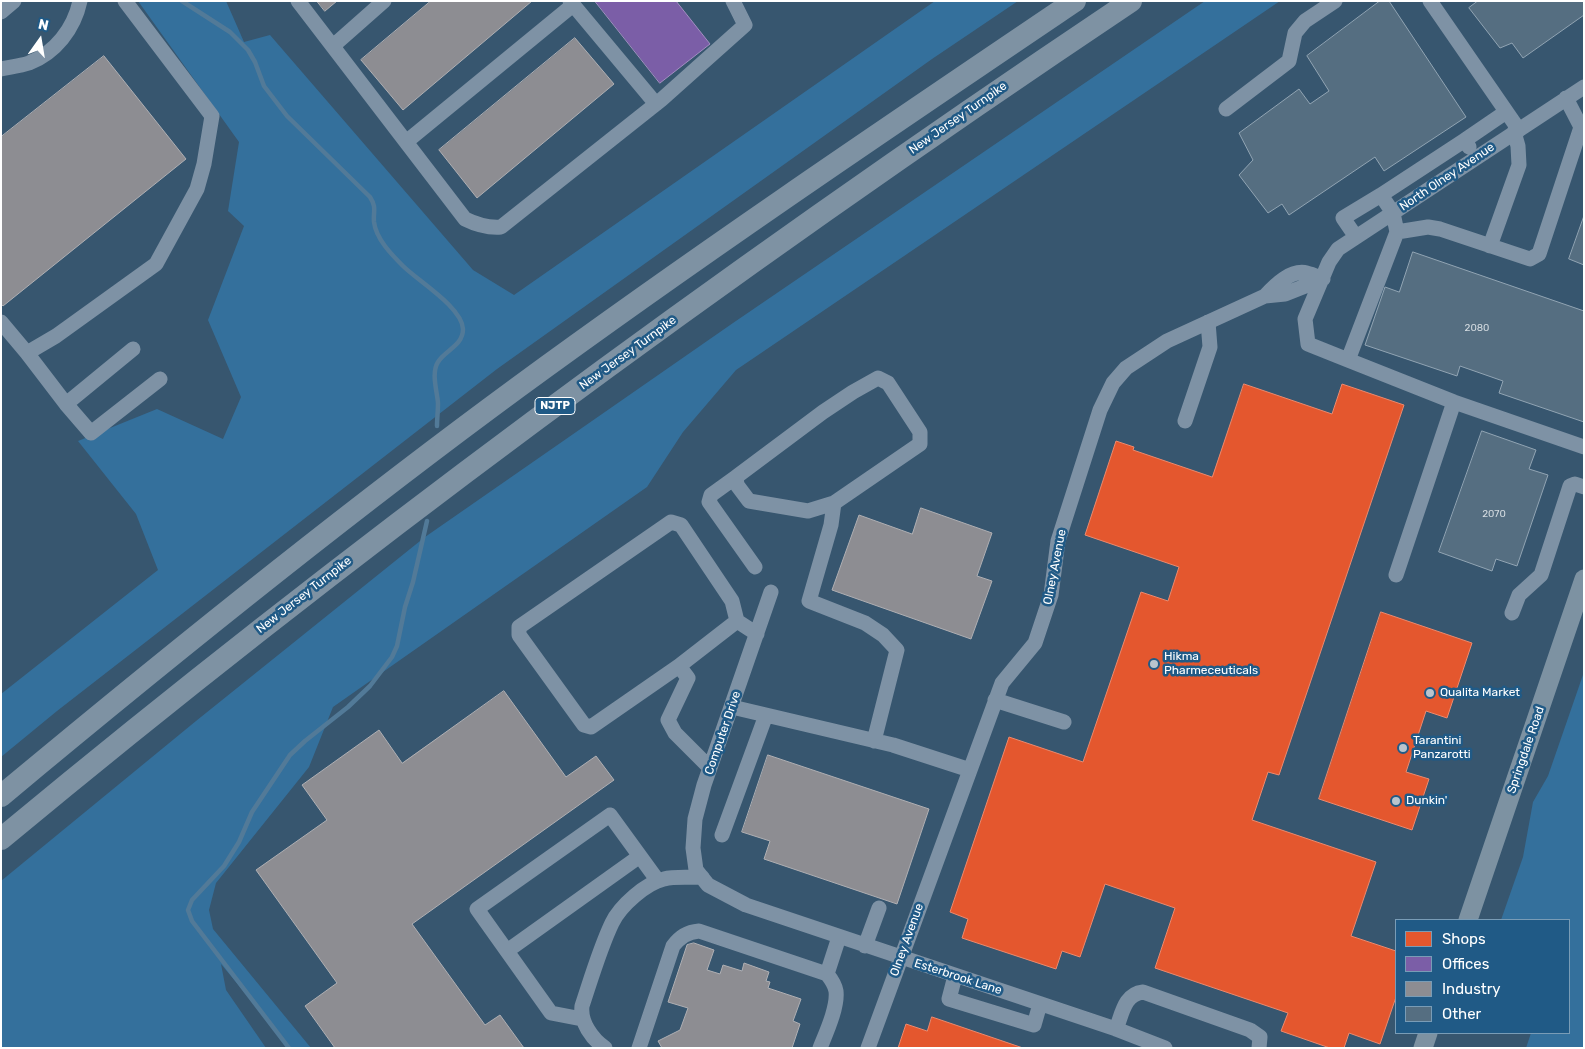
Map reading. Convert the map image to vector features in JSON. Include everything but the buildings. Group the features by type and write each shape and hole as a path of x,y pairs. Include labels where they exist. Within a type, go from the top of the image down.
{"highway":[{"name":"NJTP","path":"1,796 94,718 310,546 516,388 757,217 1075,1"},
{"name":"New Jersey Turnpike","path":"1,839 92,763 284,610 420,505 774,246 1010,82 1131,1"}],"main road":[{"name":"Springdale Road","path":"1468,919 1584,579"},
{"path":"1423,1048 1428,1034"}],"street":[{"path":"1,12 14,1"},
{"path":"1,69 28,64 50,52 66,34 78,11 80,1"},
{"path":"27,353 56,336 156,264 197,189 204,164 212,116 124,1"},
{"path":"298,1 465,219 479,226 491,228 501,226 656,104 745,24 733,1"},
{"path":"333,46 384,1"},
{"path":"1226,109 1289,61 1295,33 1306,21 1335,1"},
{"path":"1430,1 1506,112 1516,131 1519,165 1490,246"},
{"path":"406,142 572,3 656,104"},
{"name":"North Olney Avenue","path":"1348,360 1308,344 1306,319 1333,255 1338,249 1584,87"},
{"path":"1397,232 1428,227 1530,259 1539,254 1581,127 1580,116 1566,98"},
{"path":"1356,238 1343,218 1506,112"},
{"path":"1465,140 1476,158"},
{"path":"1381,195 1393,213 1397,232 1348,360 1454,402 1584,447"},
{"name":"Olney Avenue","path":"868,1048 1002,683 1035,643 1051,595 1058,541 1100,410 1113,383 1126,368 1158,347 1208,322 1265,296 1285,294 1323,279"},
{"path":"1,322 91,433 160,379"},
{"path":"1185,421 1210,347 1208,322"},
{"path":"66,404 132,349"},
{"path":"736,477 737,485 750,501 808,511 834,503 920,444 920,432 888,383 878,378 823,412 711,495 709,502 755,567"},
{"path":"1396,575 1454,402"},
{"path":"1512,613 1519,595 1541,575 1570,486 1575,484 1584,487"},
{"path":"834,503 831,525 809,601 865,623 883,635 897,650 874,741"},
{"path":"737,621 679,666 591,727 584,725 519,635 519,627 671,522 682,525 728,594 732,601 737,621 757,634"},
{"name":"Computer Drive","path":"701,876 696,870 693,848 695,818 710,768 771,592"},
{"path":"679,666 688,678 668,720 675,733 710,768"},
{"path":"995,700 1064,722"},
{"path":"732,707 894,746 970,770"},
{"path":"722,835 766,715"},
{"path":"582,1019 551,1013 477,909 610,815 658,881"},
{"path":"507,951 640,856"},
{"path":"601,1047 582,1019 582,1006 612,922 621,909 636,895 658,881 666,878 701,876"},
{"name":"Esterbrook Lane","path":"701,876 708,885 746,905 1165,1048"},
{"path":"865,946 879,908"},
{"path":"639,1048 673,946 683,936 699,931 827,974 834,984 836,992 835,1003 820,1048"},
{"path":"827,974 839,937"},
{"path":"955,976 949,999 1034,1025 1040,1004"},
{"path":"1116,1030 1126,1003 1136,992 1143,992 1250,1030 1260,1037 1259,1048"}],"shaded area":[{"path":"138,1 226,1 244,42 270,35 473,270 514,295 935,1 1018,1 932,59 497,369 57,711 1,757 1,694 158,570 136,514 78,441 157,409 223,439 241,397 208,320 244,226 228,211 239,142"},
{"path":"1205,1 1280,1 736,370 683,432 647,487 333,707 309,767 216,883 209,910 213,929 311,1048 291,1048 221,964 226,990 266,1048 1,1048 1,881 425,537 733,323"},
{"path":"1584,672 1584,1048 1526,1048 1531,1034 1570,1034 1570,919 1501,919 1523,857 1533,802 1548,776"}],"waterway":[{"path":"182,1 230,32 248,50 255,62 264,86 287,116 370,197 374,207 375,228 385,246 403,266 448,303 461,321 463,329 460,340 441,358 436,366 437,426"},
{"path":"289,1048 192,921 188,910 192,900 224,866 239,842 252,812 290,755 348,707 370,686 392,657 397,646 427,521"}],"place":[{"name":"Hikma Pharmeceuticals","path":"1154,664"},
{"name":"Qualita Market","path":"1430,693"},
{"name":"Tarantini Panzarotti","path":"1403,748"},
{"name":"Dunkin'","path":"1396,801"}]}
